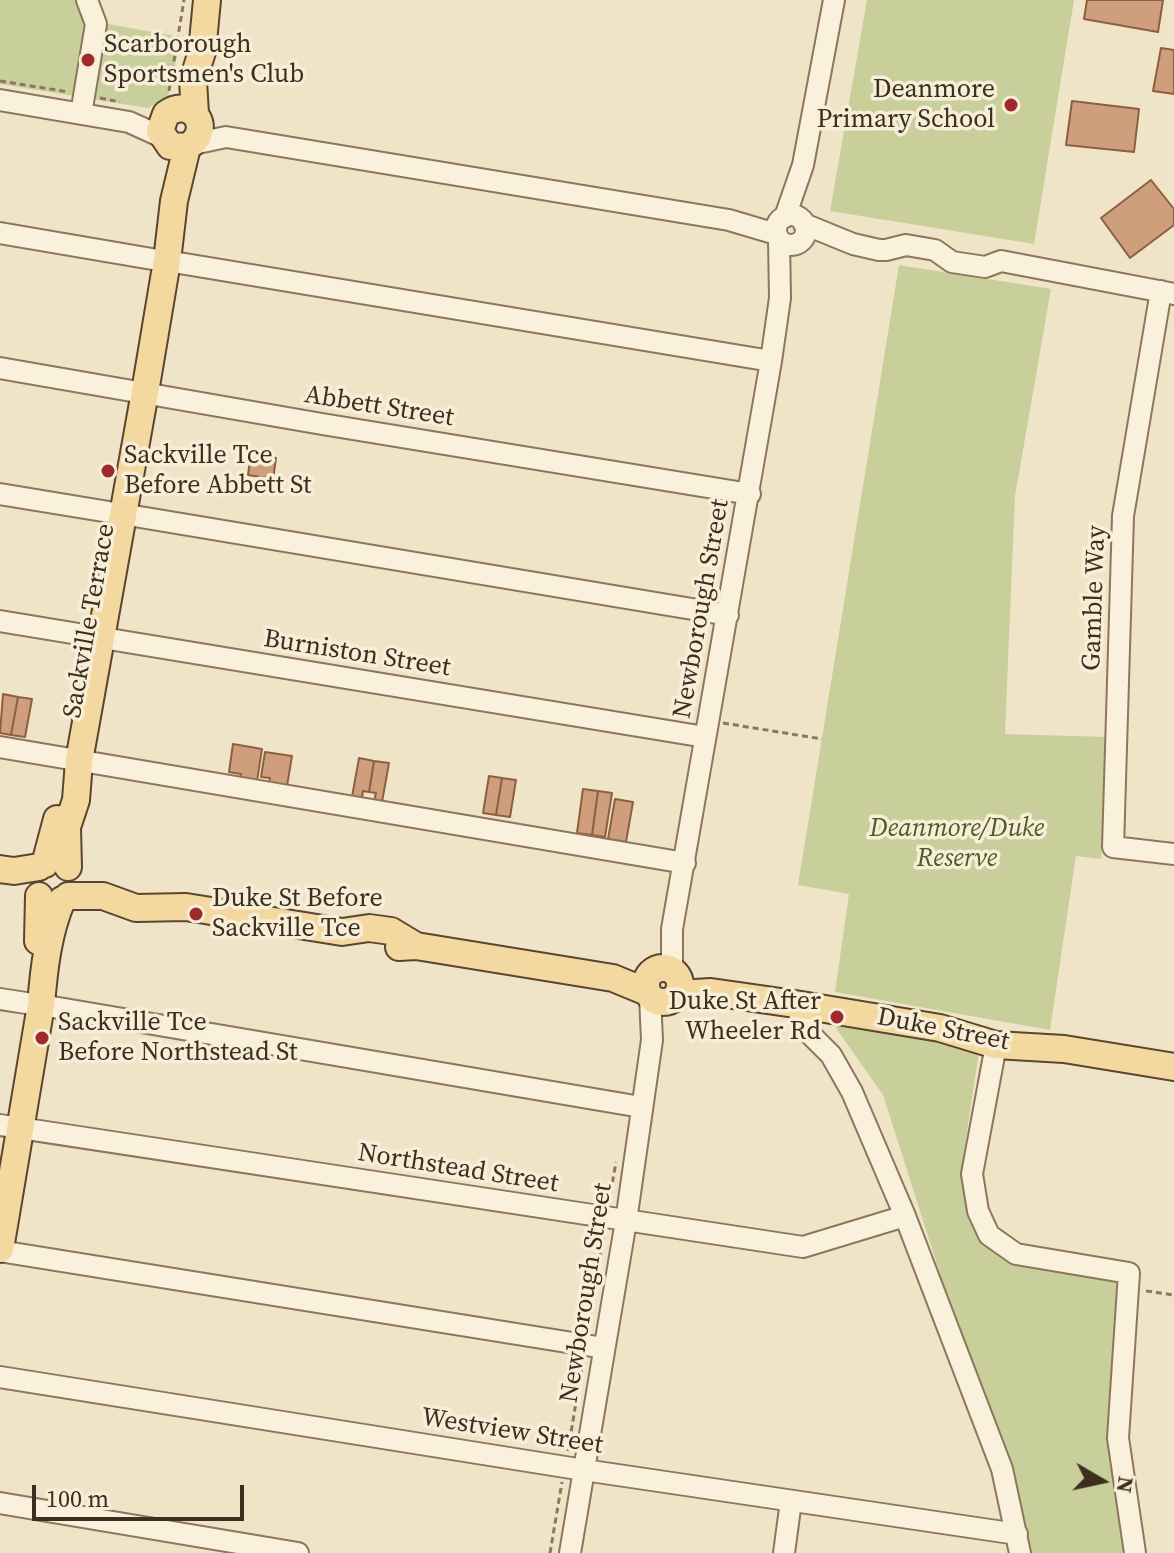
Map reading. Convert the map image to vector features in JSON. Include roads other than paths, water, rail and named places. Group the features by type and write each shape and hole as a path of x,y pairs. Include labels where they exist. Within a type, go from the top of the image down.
{"main road":[{"name":"Sackville Terrace","path":"0,1250 22,1002 49,939 54,882 76,800 73,760 159,260 174,201 179,82 194,0"},
{"name":"Sackville Terrace","path":"178,124 202,52 207,0"},
{"name":"Duke Street","path":"0,869 103,896 136,908 186,907 342,932 369,928 391,931 416,946 940,1028 996,1045 1064,1049 1174,1067"},
{"name":"Duke Street","path":"0,880 54,882"},
{"name":"Sackville Terrace","path":"0,1165 9,1127"}],"street":[{"path":"81,114 96,24 87,0"},
{"name":"Newborough Street","path":"570,1553 574,1468 616,1220 641,1107 685,863 706,729 750,494 790,230 834,0"},
{"path":"0,100 129,122 178,124 226,137 833,236 853,244 886,250 906,245 935,250 952,262 976,266 985,267 1001,261 1167,292"},
{"path":"0,233 771,361"},
{"name":"Gamble Way","path":"1167,292 1123,516 1113,847 1174,854"},
{"name":"Abbett Street","path":"0,368 750,494"},
{"path":"0,494 728,615"},
{"name":"Burniston Street","path":"0,621 706,729"},
{"path":"0,747 685,863"},
{"path":"22,1002 641,1107"},
{"path":"795,1004 809,1033 831,1055 852,1092 905,1216 1002,1469 1019,1544"},
{"path":"996,1045 972,1174 978,1211 989,1235 1016,1254 1129,1273 1118,1438 1135,1553"},
{"name":"Northstead Street","path":"9,1127 803,1247 905,1216"},
{"path":"0,1250 595,1347"},
{"name":"Westview Street","path":"0,1377 791,1501 1019,1544"},
{"path":"784,1553 791,1501"},
{"path":"0,1503 298,1553"}],"place":[{"name":"Scarborough Sportsmen's Club","path":"88,60"},
{"name":"Deanmore Primary School","path":"1011,105"},
{"name":"Sackville Tce Before Abbett St","path":"108,471"},
{"name":"Duke St Before Sackville Tce","path":"196,914"},
{"name":"Duke St After Wheeler Rd","path":"837,1017"},
{"name":"Sackville Tce Before Northstead St","path":"42,1038"}],"park label":[{"name":"Deanmore/Duke Reserve","path":"957,844"}]}
